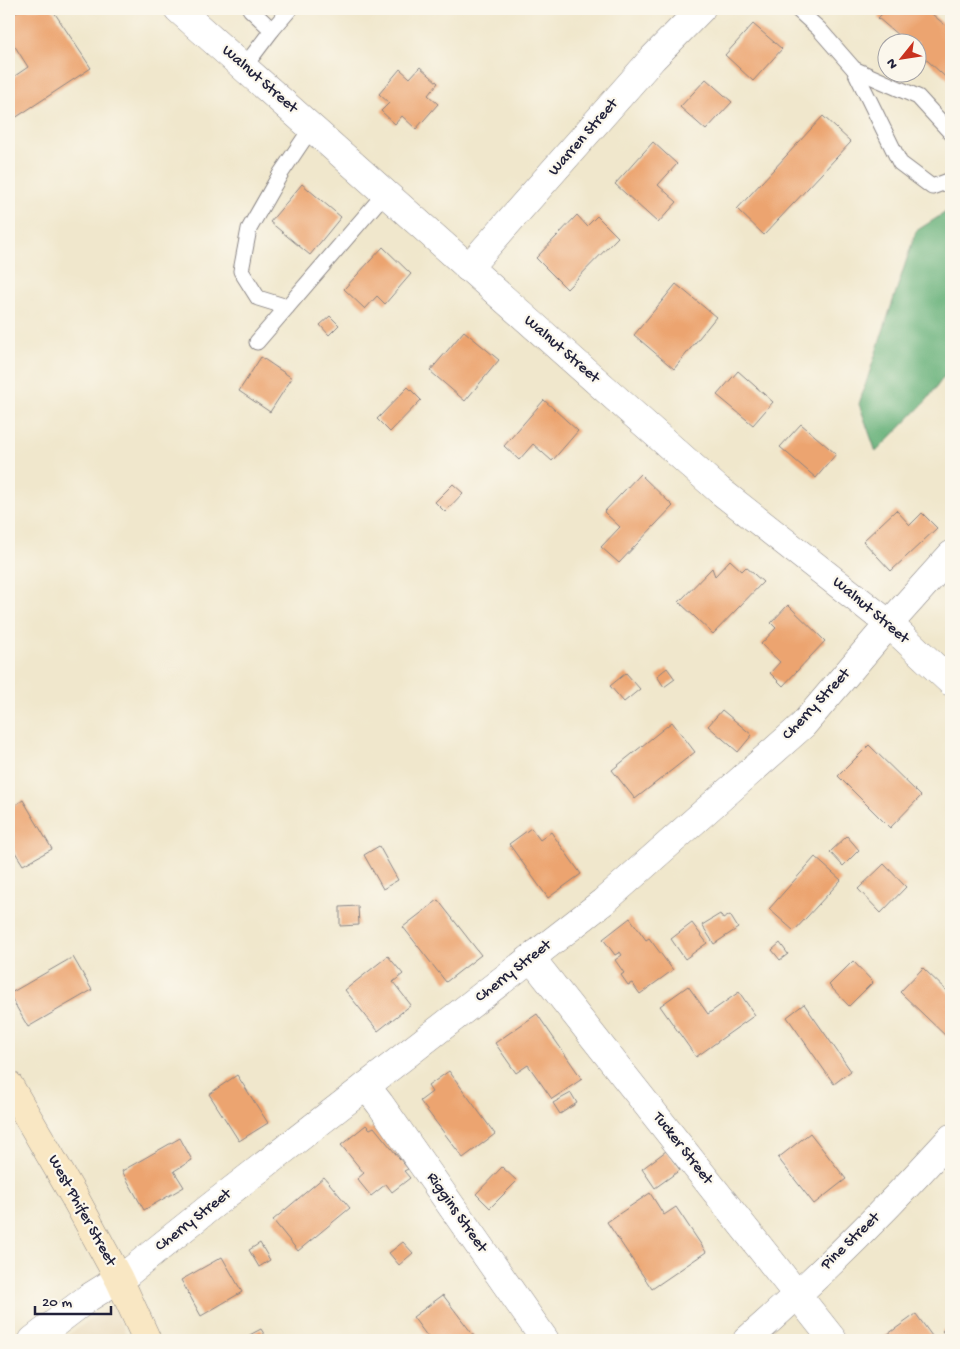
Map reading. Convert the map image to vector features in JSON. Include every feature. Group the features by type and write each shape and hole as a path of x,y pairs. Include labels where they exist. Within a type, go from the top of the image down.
{"street":[{"name":"Walnut Street","path":"178,9 719,490 889,624 951,682"},
{"name":"Warren Street","path":"468,268 490,246 653,58 701,9"},
{"name":"Cherry Street","path":"33,1340 88,1298 119,1279 603,902 802,725 951,555"},
{"name":"Tucker Street","path":"531,958 833,1340"},
{"name":"Riggins Street","path":"366,1086 545,1340"},
{"name":"West Phifer Street","path":"10,1088 75,1198 119,1279 147,1340"},
{"name":"Pine Street","path":"747,1340 798,1294 909,1185 951,1138"}],"lane":[{"path":"250,9 272,30"},
{"path":"244,67 290,9"},
{"path":"797,9 819,28 854,69 900,163 932,187 951,180"},
{"path":"854,69 918,98 951,134"},
{"path":"287,307 258,298 241,271 249,229 281,173 312,127"},
{"path":"258,342 386,192"}],"shaded area":[{"path":"112,1305 129,1340 61,1340"}],"green space":[{"path":"951,209 951,367 927,400 876,452 859,404 916,231"}],"building":[{"path":"22,9 52,9 91,68 9,122 9,80 28,67 9,37 9,17"},
{"path":"887,9 926,9 951,30 951,82 928,61 928,32 894,32 878,18"},
{"path":"753,24 782,49 753,81 725,55"},
{"path":"420,67 438,83 428,95 438,104 416,129 402,116 395,124 381,111 389,103 379,94 400,69 410,78"},
{"path":"706,79 732,102 706,130 680,107"},
{"path":"823,116 851,142 764,235 737,209"},
{"path":"653,142 677,164 658,185 677,202 658,223 615,184"},
{"path":"302,184 341,217 310,255 270,222"},
{"path":"577,215 587,226 597,216 618,237 567,289 536,258"},
{"path":"383,247 411,274 385,304 377,296 365,309 344,289"},
{"path":"676,284 716,317 674,369 634,335"},
{"path":"330,316 339,325 329,335 320,325"},
{"path":"464,331 499,360 465,401 430,371"},
{"path":"261,357 292,378 270,412 239,391"},
{"path":"738,371 773,402 753,425 717,395"},
{"path":"408,387 421,400 390,432 377,419"},
{"path":"544,400 578,431 552,461 533,444 519,460 504,446"},
{"path":"801,424 836,454 816,478 780,447"},
{"path":"640,474 673,506 619,563 601,547 620,527 604,512"},
{"path":"453,484 463,493 445,512 435,502"},
{"path":"896,510 910,525 922,513 937,528 891,571 863,541"},
{"path":"730,560 742,571 746,567 763,582 713,634 679,602 712,568 715,576"},
{"path":"788,605 825,641 783,686 770,673 780,662 761,644 776,628 771,623"},
{"path":"667,668 675,679 664,687 657,676"},
{"path":"626,673 640,689 624,702 610,686"},
{"path":"722,710 752,735 738,752 708,726"},
{"path":"672,722 695,752 635,799 612,770"},
{"path":"869,745 921,796 890,828 838,776"},
{"path":"23,800 52,849 23,865 9,845 9,809"},
{"path":"531,828 540,840 551,832 581,874 548,898 509,844"},
{"path":"847,836 859,850 843,866 830,852"},
{"path":"379,846 398,880 383,889 364,855"},
{"path":"815,857 841,880 794,931 769,909"},
{"path":"884,864 906,887 881,913 858,889"},
{"path":"438,900 481,955 446,982 403,927"},
{"path":"358,906 359,925 340,926 340,907"},
{"path":"720,914 723,919 730,915 738,928 714,944 702,925"},
{"path":"630,918 646,940 649,938 673,970 640,994 632,983 628,985 621,975 624,973 615,960 622,955 620,952 615,955 603,939"},
{"path":"692,923 707,943 685,959 671,939"},
{"path":"780,943 788,954 780,960 772,950"},
{"path":"388,956 403,974 393,982 411,1005 378,1031 345,990"},
{"path":"73,957 92,990 28,1027 9,994"},
{"path":"853,961 873,982 849,1006 829,985"},
{"path":"923,968 951,995 950,1040 900,992"},
{"path":"688,986 708,1014 739,992 755,1015 696,1057 660,1006"},
{"path":"804,1004 851,1071 834,1084 787,1017"},
{"path":"537,1014 582,1079 552,1099 528,1065 516,1073 495,1043"},
{"path":"449,1071 495,1134 463,1158 420,1101 432,1092 428,1086"},
{"path":"237,1075 268,1123 239,1141 209,1094"},
{"path":"571,1093 577,1103 560,1114 553,1103"},
{"path":"366,1125 370,1129 374,1127 408,1169 404,1171 410,1178 392,1192 386,1184 371,1196 357,1179 364,1173 341,1145"},
{"path":"810,1133 846,1179 814,1204 778,1158"},
{"path":"180,1138 192,1160 174,1171 184,1187 144,1210 122,1171"},
{"path":"666,1151 680,1170 655,1188 642,1169"},
{"path":"502,1167 517,1181 490,1208 476,1194"},
{"path":"324,1177 350,1208 298,1251 273,1220"},
{"path":"650,1193 664,1215 676,1207 706,1252 652,1289 607,1222"},
{"path":"403,1242 413,1253 399,1265 389,1253"},
{"path":"260,1243 270,1260 259,1267 249,1250"},
{"path":"222,1257 242,1292 201,1316 181,1280"},
{"path":"443,1295 477,1340 430,1340 413,1317"},
{"path":"916,1314 932,1336 927,1340 881,1339"},
{"path":"951,1324 951,1340 950,1340 942,1331"},
{"path":"261,1329 268,1340 240,1340"},
{"path":"275,1336 278,1340 268,1340"}]}
